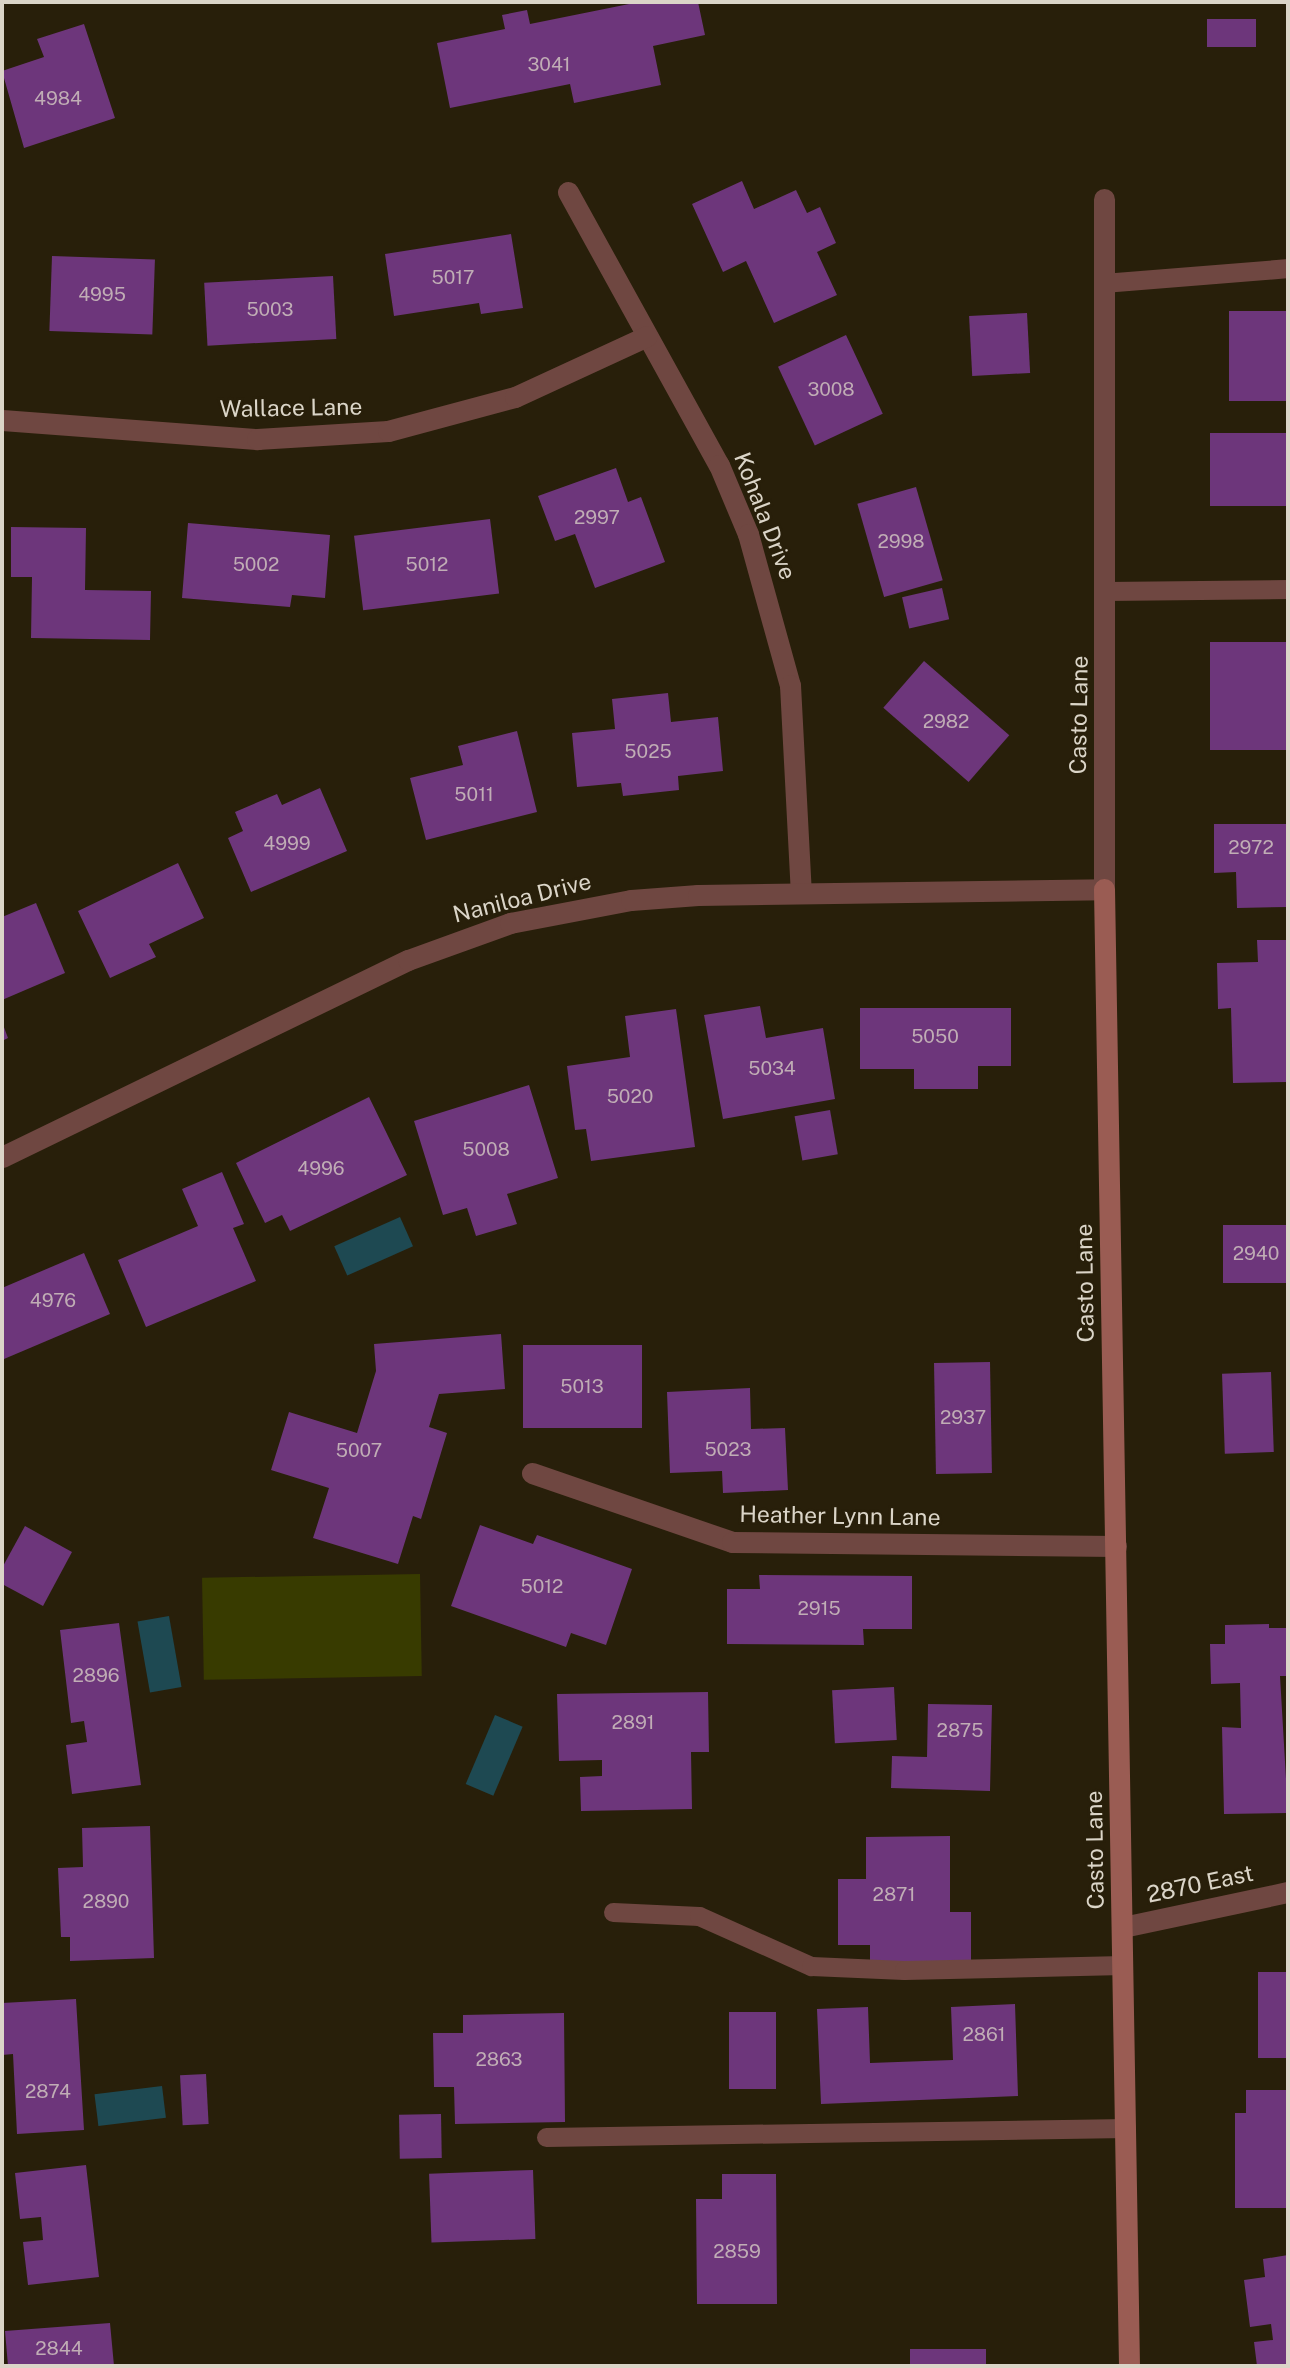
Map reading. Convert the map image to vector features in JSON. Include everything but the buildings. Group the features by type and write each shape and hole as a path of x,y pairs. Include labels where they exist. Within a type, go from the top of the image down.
{"street":[{"name":"Kohala Drive","path":"568,192 719,465 748,534 784,648 794,722 801,893"},
{"name":"Casto Lane","path":"1104,199 1107,592 1104,889 1129,2366"},
{"name":"Wallace Lane","path":"2,420 257,439 388,431 515,397 647,336"},
{"name":"Naniloa Drive","path":"2,1157 458,939 566,910 631,900 801,893 1104,889"},
{"name":"Heather Lynn Lane","path":"532,1473 732,1542 1116,1546"},
{"name":"2870 East","path":"1123,1927 1288,1892"}],"lane":[{"path":"1103,283 1288,268"},
{"path":"1107,592 1288,589"},
{"path":"613,1912 699,1916 811,1966 904,1970 1123,1965"},
{"path":"547,2137 1126,2127"}],"shaded area":[{"path":"420,1574 422,1676 204,1680 202,1578"}],"water":[{"path":"400,1217 413,1246 347,1276 334,1246"},
{"path":"169,1616 182,1687 150,1692 137,1622"},
{"path":"495,1715 523,1727 493,1796 466,1784"},
{"path":"162,2086 166,2118 98,2126 95,2094"}]}
